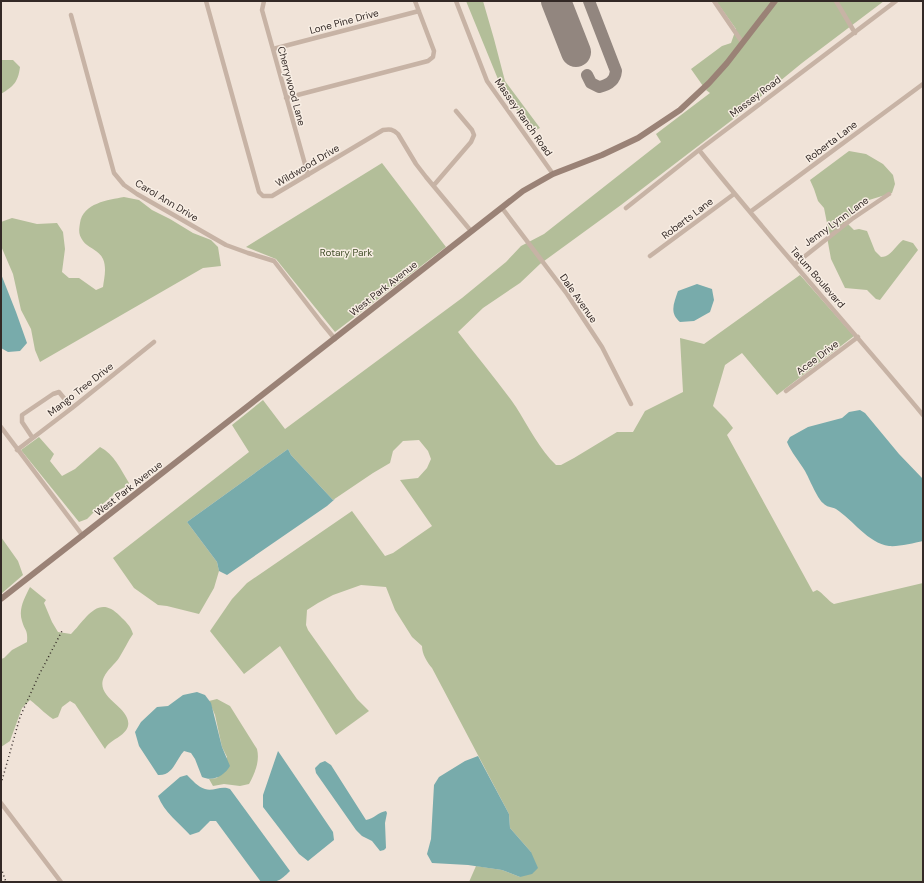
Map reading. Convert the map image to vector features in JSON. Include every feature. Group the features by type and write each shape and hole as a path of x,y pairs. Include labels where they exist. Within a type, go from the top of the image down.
{"street":[{"name":"Wildwood Drive","path":"206,1 259,192 263,196 272,196 383,130 390,129 394,130 398,134 416,164 434,185"},
{"name":"Cherrywood Lane","path":"264,1 262,10 308,175"},
{"path":"286,98 428,61 434,57 434,50 415,1"},
{"name":"Massey Ranch Road","path":"456,1 487,81 553,174"},
{"path":"714,1 742,42"},
{"name":"West Park Avenue","path":"1,599 523,191 553,174 602,155 638,138 680,110 709,84 775,1"},
{"path":"836,1 856,33"},
{"name":"Massey Road","path":"626,208 699,150 856,33 896,1"},
{"name":"Lone Pine Drive","path":"273,49 419,11"},
{"name":"Carol Ann Drive","path":"71,15 114,173 124,184 137,194 226,245 274,261 335,338"},
{"name":"Roberta Lane","path":"750,212 923,84"},
{"path":"456,111 472,130 474,135 471,142 434,185 471,231"},
{"name":"Tatum Boulevard","path":"699,150 734,194 858,337 923,415"},
{"name":"Roberts Lane","path":"650,256 734,194"},
{"name":"Jenny Lynn Lane","path":"794,264 889,194"},
{"name":"Dale Avenue","path":"502,208 567,294 602,347 631,404"},
{"name":"Acee Drive","path":"786,392 858,337"},
{"name":"Mango Tree Drive","path":"17,450 154,342"},
{"path":"32,437 22,422 22,415 53,394 59,392 72,408"},
{"path":"1,426 17,450 83,536"},
{"path":"1,802 61,882"}],"green space":[{"path":"466,1 483,1 505,81 540,128 532,132 502,89"},
{"path":"716,1 772,1 725,62 703,86 691,69 722,46 731,43 736,29"},
{"path":"778,1 884,1 802,63 736,117 621,205 540,264 520,283 483,308 458,332 509,397 539,445 556,465 561,465 574,458 617,432 633,432 645,411 683,392 680,338 704,344 800,275 854,336 777,395 742,353 725,365 713,406 733,428 727,435 813,592 817,590 834,604 923,583 923,882 469,882 476,866 502,870 520,877 531,852 510,828 509,814 432,668 425,658 422,646 412,637 395,610 386,587 361,585 333,595 307,610 306,625 308,630 357,699 369,711 336,735 280,646 244,674 210,631 232,599 247,583 352,511 385,556 393,553 432,526 400,480 418,478 427,468 431,459 428,451 419,440 403,441 393,451 390,463 333,500 291,455 288,449 187,522 217,562 219,571 214,588 199,614 158,605 134,588 113,558 249,452 232,425 263,400 285,429 462,298 506,262 521,246 544,234 661,142 656,134 710,93 706,90"},
{"path":"1,60 13,60 20,67 15,83 1,94"},
{"path":"849,151 866,154 883,164 893,175 895,184 892,193 869,200 864,205 856,206 848,224 854,230 859,229 867,231 875,251 881,257 888,255 903,240 913,243 918,250 880,300 876,299 867,290 845,288 831,259 824,208 818,201 810,180"},
{"name":"Rotary Park","path":"382,163 446,247 335,332 276,259 246,247"},
{"path":"124,197 139,200 152,210 193,233 211,240 218,247 221,266 203,268 40,362 35,350 31,329 21,310 13,274 1,246 1,222 12,218 37,224 57,223 63,232 65,249 62,272 69,278 79,278 96,290 103,287 105,266 99,253 81,239 79,232 82,216 91,207 97,204"},
{"path":"39,437 54,454 50,461 62,476 75,469 100,447 113,458 129,483 87,519 79,522 21,450"},
{"path":"1,537 18,561 23,575 1,594"},
{"path":"30,587 46,600 44,603 58,632 71,634 93,611 105,607 120,616 128,624 132,631 133,634 119,658 105,674 102,684 108,697 125,713 128,719 128,726 124,733 110,743 105,749 75,704 70,701 62,707 58,717 53,719 30,700 22,708 10,741 1,747 1,659 12,650 27,642 27,633 22,621 21,612"},
{"path":"217,699 230,706 257,749 258,758 256,767 249,784 240,786 224,784 213,786 209,779 217,778 227,757 222,747 215,715 209,701"}],"water":[{"path":"1,274 27,343 20,351 8,352 1,348"},
{"path":"697,284 712,289 714,300 710,312 694,321 680,322 674,315 673,311 678,291"},
{"path":"860,410 865,413 899,454 923,479 923,541 889,546 881,544 867,536 836,509 826,505 821,500 787,442 790,437 808,427 842,418 849,412"},
{"path":"288,449 291,455 333,500 335,499 227,575 219,571 217,562 187,522"},
{"path":"197,692 205,695 211,703 222,747 230,766 225,773 218,777 210,779 202,777 191,753 184,751 167,773 158,775 139,746 135,732 141,722 157,707 168,706 183,695"},
{"path":"278,751 333,832 334,840 308,861 299,854 263,807 263,795"},
{"path":"478,756 509,814 510,828 531,852 538,868 532,874 520,877 502,870 468,865 432,863 427,854 431,839 434,785 439,777 465,761"},
{"path":"325,761 331,765 366,820 386,811 386,848 384,850 380,851 372,841 362,836 356,830 316,773 315,768 320,763"},
{"path":"187,775 202,788 208,790 223,788 230,789 290,871 283,878 277,881 261,882 216,821 210,821 199,832 190,835 168,812 158,796 180,777"}],"taxiway":[{"path":"587,75 591,83 599,87 611,82 616,71 589,1"}],"runway":[{"path":"556,1 576,52"}],"railway":[{"path":"1,784 20,717 39,675 62,631"},
{"path":"1,868 6,882"}]}
